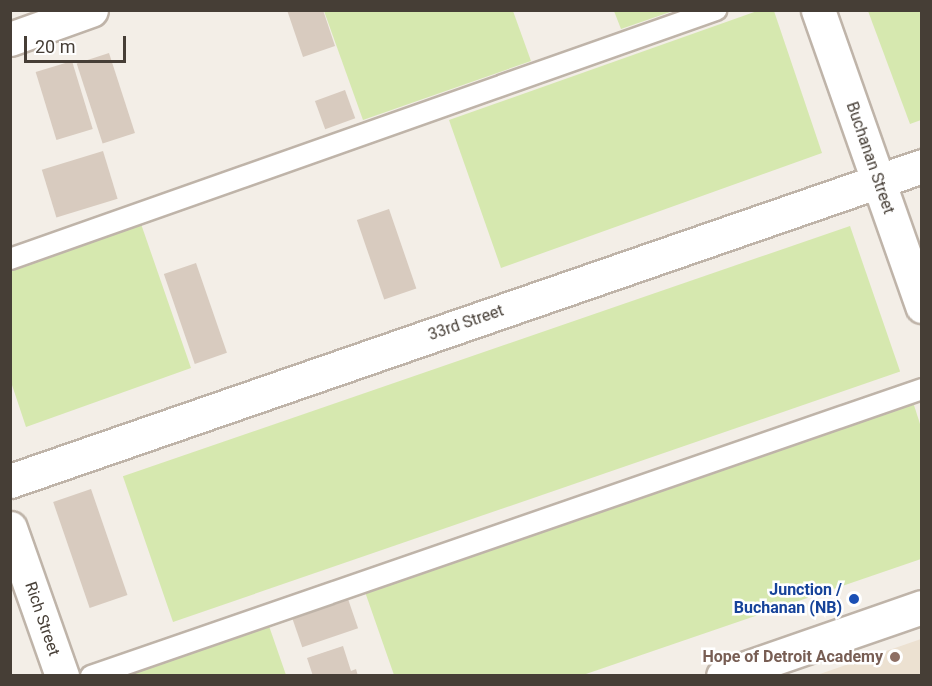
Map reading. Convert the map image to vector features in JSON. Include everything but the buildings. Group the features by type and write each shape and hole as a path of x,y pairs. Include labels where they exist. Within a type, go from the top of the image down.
{"street":[{"path":"10,39 91,10"},
{"name":"Buchanan Street","path":"818,10 921,306"},
{"name":"33rd Street","path":"10,481 921,166"},
{"name":"Rich Street","path":"10,528 62,675"},
{"path":"723,675 921,607"}],"lane":[{"path":"10,259 716,10"},
{"path":"91,675 921,389"}],"shaded area":[{"name":"Hope of Detroit Academy","path":"921,639 921,675 817,675"}],"green space":[{"path":"614,10 673,11 621,29"},
{"path":"760,10 774,11 822,153 501,268 449,120"},
{"path":"324,11 513,11 531,61 363,120"},
{"path":"868,11 921,11 921,120 910,124"},
{"path":"140,221 191,368 26,427 11,382 10,266"},
{"path":"850,226 900,372 173,622 123,476"},
{"path":"912,399 921,427 921,559 583,675 394,675 364,589"},
{"path":"269,626 286,675 128,675"}],"place":[{"name":"Junction / Buchanan (NB)","path":"854,599"},
{"name":"Hope of Detroit Academy","path":"895,657"}]}
